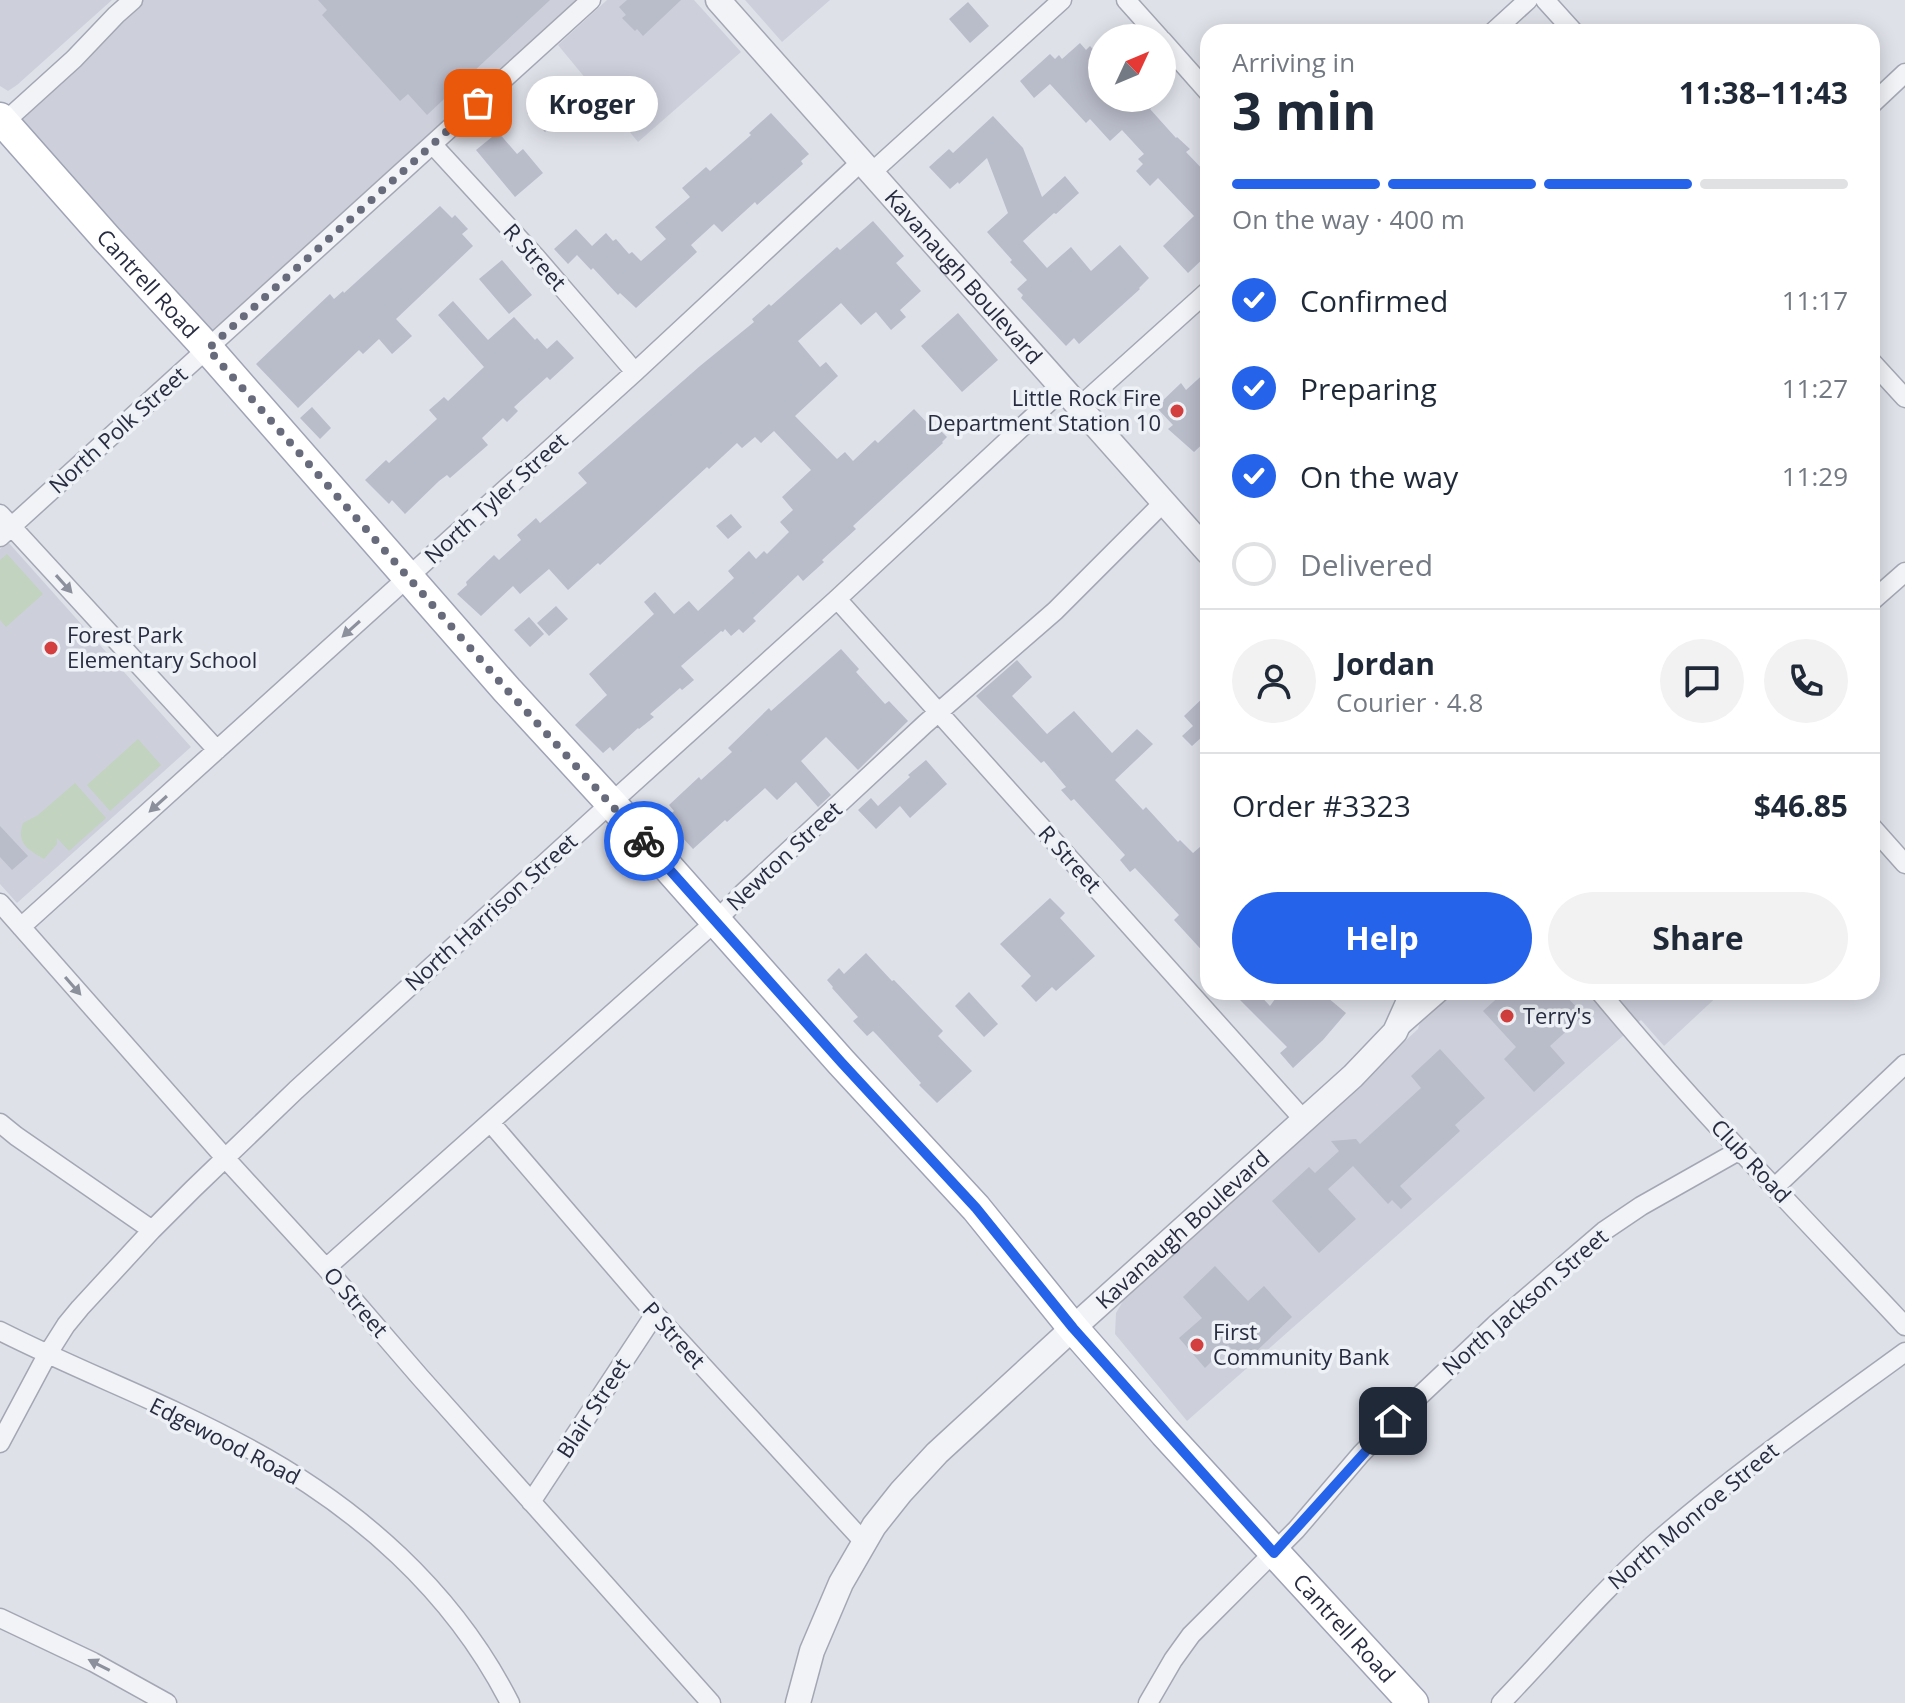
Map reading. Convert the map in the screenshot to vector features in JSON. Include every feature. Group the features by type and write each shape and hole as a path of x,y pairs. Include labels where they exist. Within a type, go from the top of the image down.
{"main road":[{"name":"Cantrell Road","path":"1,122 208,349 715,922 976,1208 1073,1328 1413,1703"}],"street":[{"path":"1,122 74,59 133,0"},
{"name":"North Polk Street","path":"4,526 208,349 591,0"},
{"name":"Kavanaugh Boulevard","path":"718,0 1200,543"},
{"name":"North Tyler Street","path":"21,927 635,372 1062,0"},
{"path":"1126,0 1148,24"},
{"path":"1502,24 1528,0"},
{"path":"1545,0 1567,24"},
{"path":"1176,56 1200,83"},
{"path":"1880,96 1905,73"},
{"name":"R Street","path":"433,145 535,256 635,372"},
{"name":"North Harrison Street","path":"0,1443 47,1355 80,1308 152,1230 296,1090 837,599 1072,397 1200,297"},
{"path":"1880,371 1905,398"},
{"name":"Newton Street","path":"326,1268 715,922 939,712 1055,611 1164,502"},
{"path":"4,526 217,750"},
{"path":"1880,594 1905,572"},
{"name":"R Street","path":"837,599 1303,1119"},
{"path":"1880,836 1905,864"},
{"name":"O Street","path":"0,903 711,1703"},
{"name":"Kavanaugh Boulevard","path":"798,1703 812,1651 841,1583 874,1526 901,1492 937,1453 1353,1076 1395,1032 1409,1000"},
{"path":"1395,1032 1431,1000"},
{"name":"Club Road","path":"1607,1000 1740,1150 1905,1326"},
{"path":"1775,1187 1905,1064"},
{"name":"P Street","path":"490,1122 655,1314 864,1542"},
{"path":"0,1123 152,1230"},
{"name":"North Jackson Street","path":"1148,1703 1191,1635 1274,1553 1393,1421 1543,1281 1604,1231 1641,1206 1740,1150"},
{"name":"Blair Street","path":"531,1502 655,1314"},
{"name":"Edgewood Road","path":"0,1331 248,1448 359,1519 443,1601 490,1667 510,1703"},
{"name":"North Monroe Street","path":"1501,1703 1599,1596 1653,1545 1755,1461 1905,1352"},
{"path":"0,1618 93,1662 167,1703"}],"shaded area":[{"path":"0,0 112,0 8,91 0,86"},
{"path":"133,0 590,0 208,349 4,123"},
{"path":"607,0 694,0 741,52 638,142 558,45"},
{"path":"745,0 830,0 782,42"},
{"name":"Forest Park Elementary School","path":"8,542 191,747 17,903 0,884 0,549"},
{"path":"1426,1000 1713,1000 1664,1046 1641,1020 1187,1421 1115,1334 1116,1313 1123,1301 1418,1029"}],"green space":[{"path":"7,554 43,594 6,627 0,620 0,560"},
{"path":"138,739 161,765 110,811 87,785"},
{"path":"75,783 106,818 69,851 57,838 57,844 44,859 24,845 21,835 23,823 38,815"}],"building":[{"path":"318,0 550,0 427,115 408,94 400,101 322,15 327,10"},
{"path":"627,0 681,0 643,36 622,18 626,15 619,7"},
{"path":"968,2 989,26 970,43 949,19"},
{"path":"1080,43 1086,50 1088,48 1088,112 1153,112 1190,149 1186,152 1200,167 1200,262 1188,273 1163,246 1194,216 1158,178 1150,186 1136,171 1143,164 1138,159 1144,154 1122,130 1110,141 1090,119 1086,123 1050,84 1034,98 1020,81 1050,54 1055,59 1059,55 1062,59"},
{"path":"564,77 582,96 545,132 527,113"},
{"path":"771,113 809,154 801,161 803,164 722,232 714,224 691,245 697,252 636,308 577,255 568,264 554,249 576,229 592,246 606,233 641,261 666,239 655,227 690,197 682,188 706,167 710,171"},
{"path":"993,116 1023,148 1042,197 1065,176 1079,193 1023,241 1047,268 1071,247 1091,271 1120,245 1149,278 1079,344 1074,338 1066,346 1021,298 1023,295 1017,289 1027,280 987,232 1008,213 987,158 950,189 929,167 949,149 953,153"},
{"path":"498,132 517,154 523,149 543,173 515,197 476,150"},
{"path":"440,206 452,218 455,215 468,229 462,234 473,246 396,319 412,336 392,354 379,339 363,354 359,350 298,408 256,364 330,294 334,299 344,293"},
{"path":"873,221 904,256 896,263 921,291 900,310 906,317 891,330 876,312 861,325 841,303 798,341 820,367 826,362 838,376 795,416 837,459 845,452 853,461 875,440 878,443 914,409 933,429 936,426 947,437 853,526 856,529 822,560 824,562 803,581 798,575 753,618 756,621 743,633 739,629 731,636 725,629 721,631 681,666 694,680 650,714 654,717 613,751 610,747 603,753 575,725 607,695 589,674 654,614 644,602 655,592 674,614 689,601 698,611 734,578 728,571 749,551 756,559 764,551 767,554 789,532 780,522 793,510 782,497 811,470 774,431 761,443 755,437 742,448 737,443 568,590 549,569 520,594 513,586 481,616 457,594 494,555 499,560 521,540 517,535 536,518 540,523 587,483 578,473 754,322 752,319 769,304 771,306 837,247 840,250"},
{"path":"502,260 532,295 509,314 479,279"},
{"path":"453,301 488,340 514,317 547,349 557,340 574,358 514,407 518,411 507,422 503,418 482,438 488,445 450,478 447,475 439,481 405,514 392,500 389,504 365,480 386,460 389,463 437,419 429,410 444,397 448,401 484,367 438,315"},
{"path":"958,313 998,360 962,392 921,346"},
{"name":"Little Rock Fire Department Station 10","path":"1200,377 1200,446 1194,452 1168,429 1173,425 1156,407 1181,383 1186,390"},
{"path":"312,407 331,428 320,439 300,418"},
{"path":"731,514 742,527 728,539 716,526"},
{"path":"556,606 568,619 549,636 537,623"},
{"path":"529,617 544,634 530,647 514,630"},
{"path":"841,649 859,669 856,672 885,704 889,701 908,721 858,770 826,737 801,761 831,795 818,807 796,782 777,800 765,788 693,849 665,819 674,811 669,805 732,752 728,748 769,708 771,711"},
{"path":"1017,660 1032,677 1012,696 1047,734 1074,711 1112,753 1137,729 1153,744 1115,780 1143,810 1146,807 1178,842 1180,840 1193,853 1200,847 1200,948 1174,920 1179,915 1135,868 1130,872 1120,860 1125,855 1074,799 1071,801 1061,790 1066,787 1044,761 1041,763 976,696"},
{"path":"1200,701 1200,739 1192,746 1182,736 1193,726 1184,716"},
{"path":"926,760 947,784 910,818 900,806 876,829 858,810 871,798 878,806"},
{"path":"0,826 28,856 12,870 0,857"},
{"path":"1050,898 1065,913 1060,918 1095,956 1056,991 1052,987 1036,1002 1021,986 1031,976 1000,944"},
{"path":"866,953 943,1031 938,1036 972,1071 937,1103 873,1031 867,1036 853,1021 858,1017 827,980 839,968 844,974"},
{"path":"969,992 998,1024 984,1037 955,1006"},
{"path":"1240,1000 1264,1000 1270,1006 1274,1000 1331,1000 1346,1013 1293,1068 1280,1053 1287,1047"},
{"path":"1495,1000 1570,1000 1584,1015 1550,1046 1565,1063 1534,1092 1504,1059 1516,1047 1483,1011"},
{"path":"1440,1049 1485,1098 1455,1125 1460,1131 1400,1186 1412,1199 1401,1209 1392,1200 1388,1204 1353,1166 1328,1189 1356,1219 1319,1253 1272,1201 1309,1167 1315,1173 1339,1151 1331,1141 1356,1139 1360,1144 1421,1088 1411,1076"},
{"path":"1215,1266 1248,1301 1264,1286 1292,1317 1244,1363 1228,1345 1205,1368 1179,1338 1202,1318 1183,1297"}],"way so far":[{"path":"478,103 208,349 644,841"}],"place":[{"name":"Kroger","path":"478,103"},
{"name":"Little Rock Fire Department Station 10","path":"1177,411"},
{"name":"Forest Park Elementary School","path":"51,648"},
{"name":"Terry's","path":"1507,1016"},
{"name":"First Community Bank","path":"1197,1345"}],"route":[{"path":"644,841 976,1208 1073,1328 1274,1553 1393,1421"}]}
